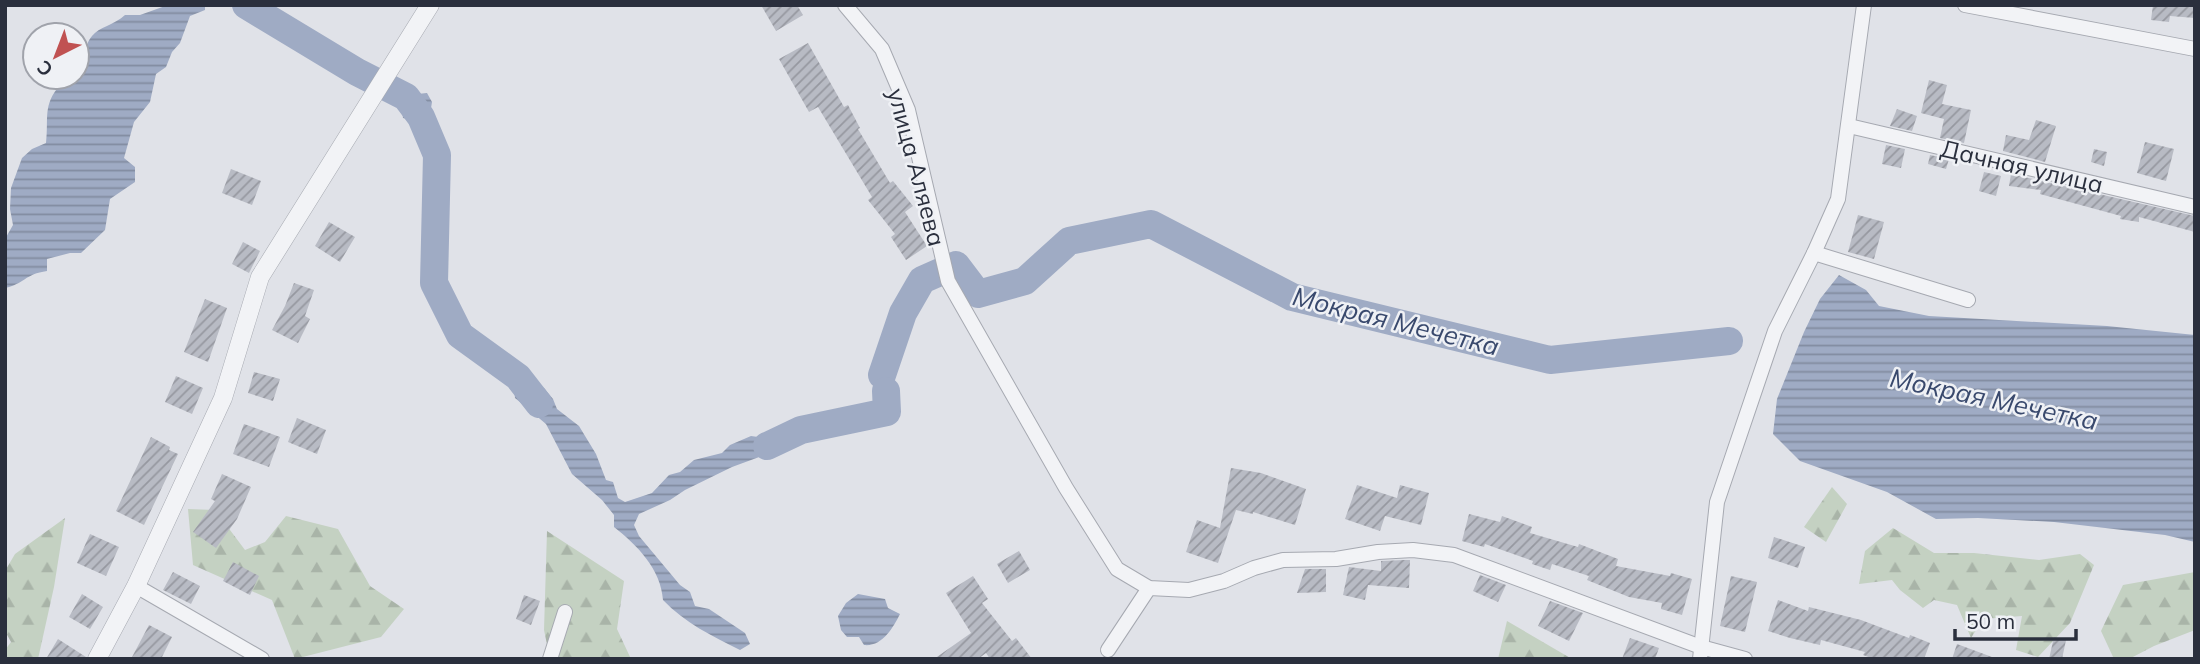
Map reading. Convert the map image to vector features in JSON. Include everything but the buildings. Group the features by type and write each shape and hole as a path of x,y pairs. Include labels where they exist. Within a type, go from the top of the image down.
{"street":[{"path":"97,659 135,586 223,398 260,277 430,5"},
{"name":"улица Аляева","path":"845,5 882,49 908,110 948,281 1099,542 1117,569 1149,588"},
{"path":"1701,653 1717,502 1774,331 1814,254 1838,199 1864,5"},
{"path":"1965,5 2195,49"},
{"name":"Дачная улица","path":"1849,125 2195,206"},
{"path":"1814,254 1968,300"},
{"path":"1108,650 1149,588 1189,590 1283,560 1336,559 1413,550 1454,555 1701,653 1745,659"},
{"path":"135,586 262,659"},
{"path":"550,659 565,612"}],"green space":[{"path":"1832,487 1847,504 1826,542 1804,527"},
{"path":"188,509 215,510 245,550 265,542 286,516 338,529 370,586 404,609 381,637 295,659 272,600 193,565"},
{"path":"65,518 54,587 38,659 5,659 5,650 11,642 5,631 5,571 15,554"},
{"path":"1893,528 1934,553 1974,553 2039,560 2080,554 2094,565 2070,623 2038,657 2016,650 2022,616 1983,619 1971,638 1957,605 1934,600 1923,608 1892,580 1859,584 1865,551"},
{"path":"547,531 624,581 617,629 631,659 550,659 544,630"},
{"path":"2195,572 2195,630 2129,659 2114,659 2101,631 2123,585"},
{"path":"1507,621 1572,659 1498,659"}],"water":[{"path":"168,5 205,5 205,10 190,16 180,43 172,52 166,67 156,74 150,102 134,122 124,158 135,167 135,182 110,199 105,230 81,253 47,259 47,271 5,288 5,239 13,225 10,209 11,188 22,158 32,149 46,143 51,99 56,91 91,91 92,36 125,15 140,15"},
{"path":"402,84 418,94 427,93 432,102 428,127 416,128 413,120 403,118 402,110 391,102"},
{"path":"1839,275 1866,290 1879,306 1929,316 2107,326 2195,335 2195,542 2165,535 2054,522 1936,519 1887,492 1800,461 1773,434 1777,399 1820,299"},
{"path":"517,371 527,371 532,382 544,388 553,399 557,409 579,426 596,454 606,480 613,482 618,498 625,502 652,493 669,475 680,472 694,460 722,453 730,445 751,436 758,437 790,426 799,427 800,436 639,514 634,525 639,536 680,585 690,592 695,606 709,609 745,633 750,644 740,650 730,645 690,622 663,600 653,568 614,527 614,515 602,500 572,474 546,424 515,398 513,378"},
{"path":"858,594 885,599 888,608 900,614 886,636 870,645 864,645 859,637 847,637 841,630 838,616 846,603"}],"waterway":[{"name":"Мокрая Мечетка","path":"246,5 357,72 406,97 421,117 437,155 434,283 460,335 518,377 539,404"},
{"name":"Мокрая Мечетка","path":"882,375 903,313 922,280 956,265 978,294 1025,281 1069,241 1151,224 1292,297 1550,360 1729,341"},
{"name":"Мокрая Мечетка","path":"767,446 801,430 887,412 886,391"}]}
